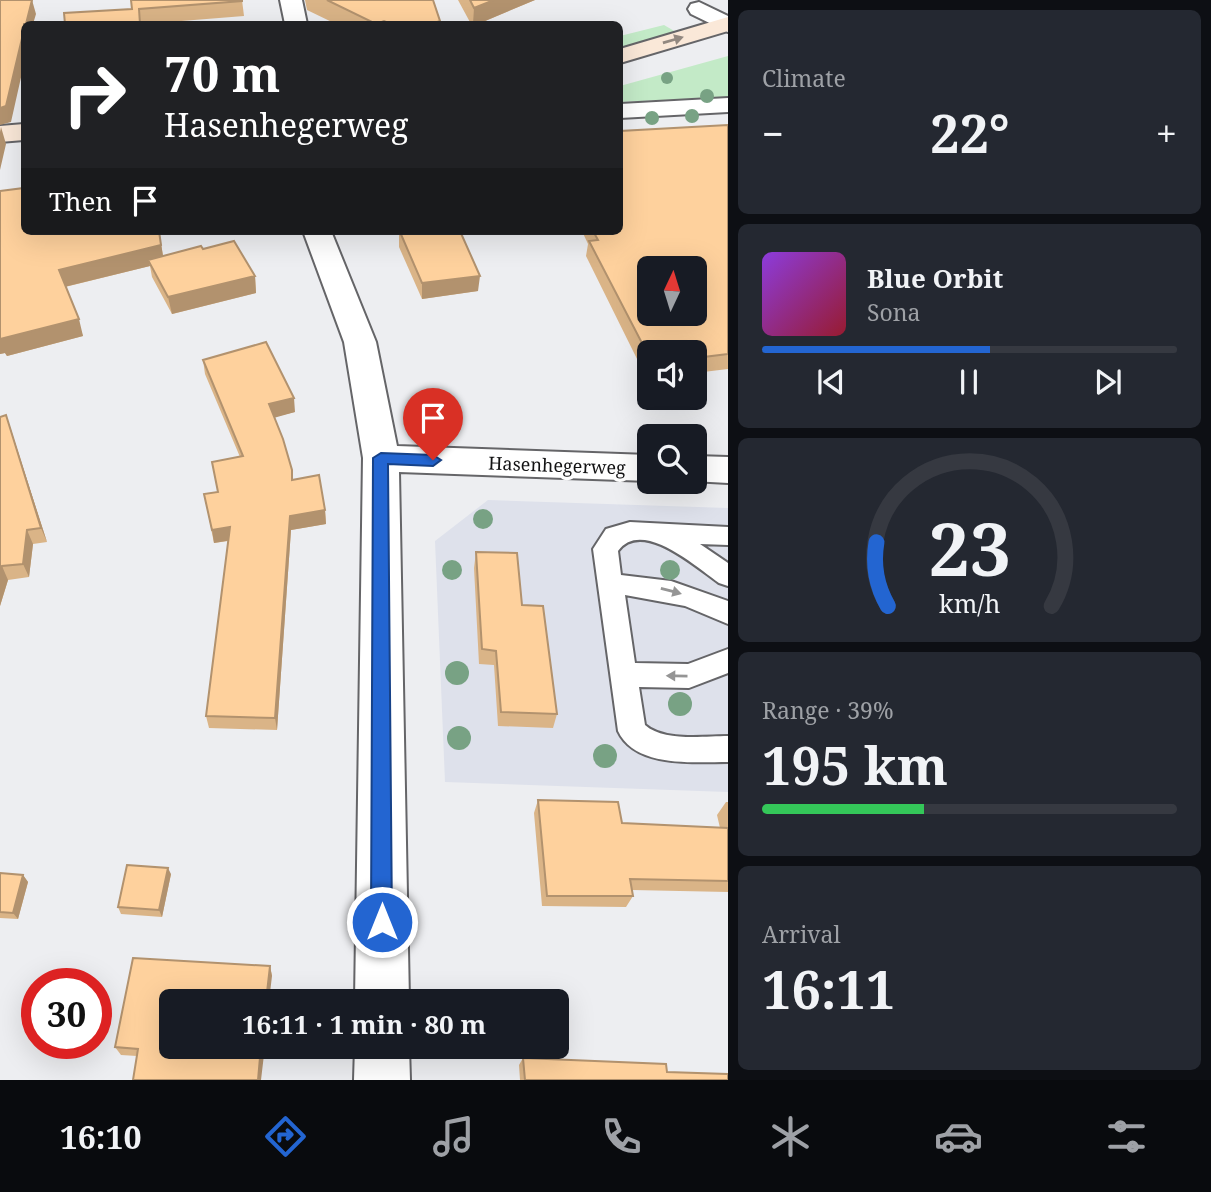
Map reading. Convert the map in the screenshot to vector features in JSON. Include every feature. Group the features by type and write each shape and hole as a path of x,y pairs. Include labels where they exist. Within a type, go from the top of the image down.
{"main road":[{"path":"689,11 728,1"},
{"path":"623,54 728,24"},
{"path":"0,134 21,132"}],"street":[{"path":"291,0 295,21"},
{"path":"689,11 728,24"},
{"path":"623,111 728,105"},
{"path":"319,235 360,342 381,458 382,989"},
{"name":"Hasenhegerweg","path":"381,458 637,468"},
{"path":"707,469 728,470"},
{"path":"382,1059 382,1080"}],"lane":[{"path":"724,747 659,746 635,735 631,727 605,549 610,540 630,531 728,536"},
{"path":"664,532 728,576"},
{"path":"610,584 663,588 707,601 728,613"},
{"path":"623,674 689,676 728,661"}],"shaded area":[{"path":"488,500 728,508 728,792 445,782 435,541"}],"green space":[{"path":"664,25 676,32 623,47 623,35"},
{"path":"728,56 728,97 623,102 623,85"}],"building":[{"path":"0,0 32,0 27,21 21,21 21,43 6,106 0,108"},
{"path":"131,0 242,0 139,9 140,21 65,21 64,13 132,9"},
{"path":"327,0 433,0 440,21 384,21 370,21"},
{"path":"470,0 494,0 474,8"},
{"path":"728,125 728,354 707,357 707,340 640,340 589,241 598,240 595,235 623,235 623,131"},
{"path":"21,188 21,235 160,235 161,245 59,270 79,319 0,339 0,191"},
{"path":"401,235 462,235 480,276 422,283"},
{"path":"234,241 255,276 168,297 148,260 201,246 203,249"},
{"path":"266,342 294,398 269,404 283,439 292,470 292,480 319,475 325,510 290,516 275,718 206,716 230,527 212,530 204,494 218,492 212,462 243,456 203,360"},
{"path":"6,415 41,528 27,530 23,564 2,566 0,571 0,417"},
{"path":"476,552 517,553 522,605 543,606 557,714 501,712 496,651 482,649"},
{"path":"538,800 618,802 622,823 728,828 728,881 630,879 633,896 547,896"},
{"path":"127,865 168,868 159,910 118,907"},
{"path":"0,873 23,875 13,913 0,912"},
{"path":"133,958 270,966 267,989 159,989 159,1059 260,1059 258,1080 133,1080 138,1049 115,1047"},
{"path":"523,1059 666,1064 667,1072 728,1074 728,1080 525,1080"}],"route":[{"path":"382,922 381,458 433,460"}]}
